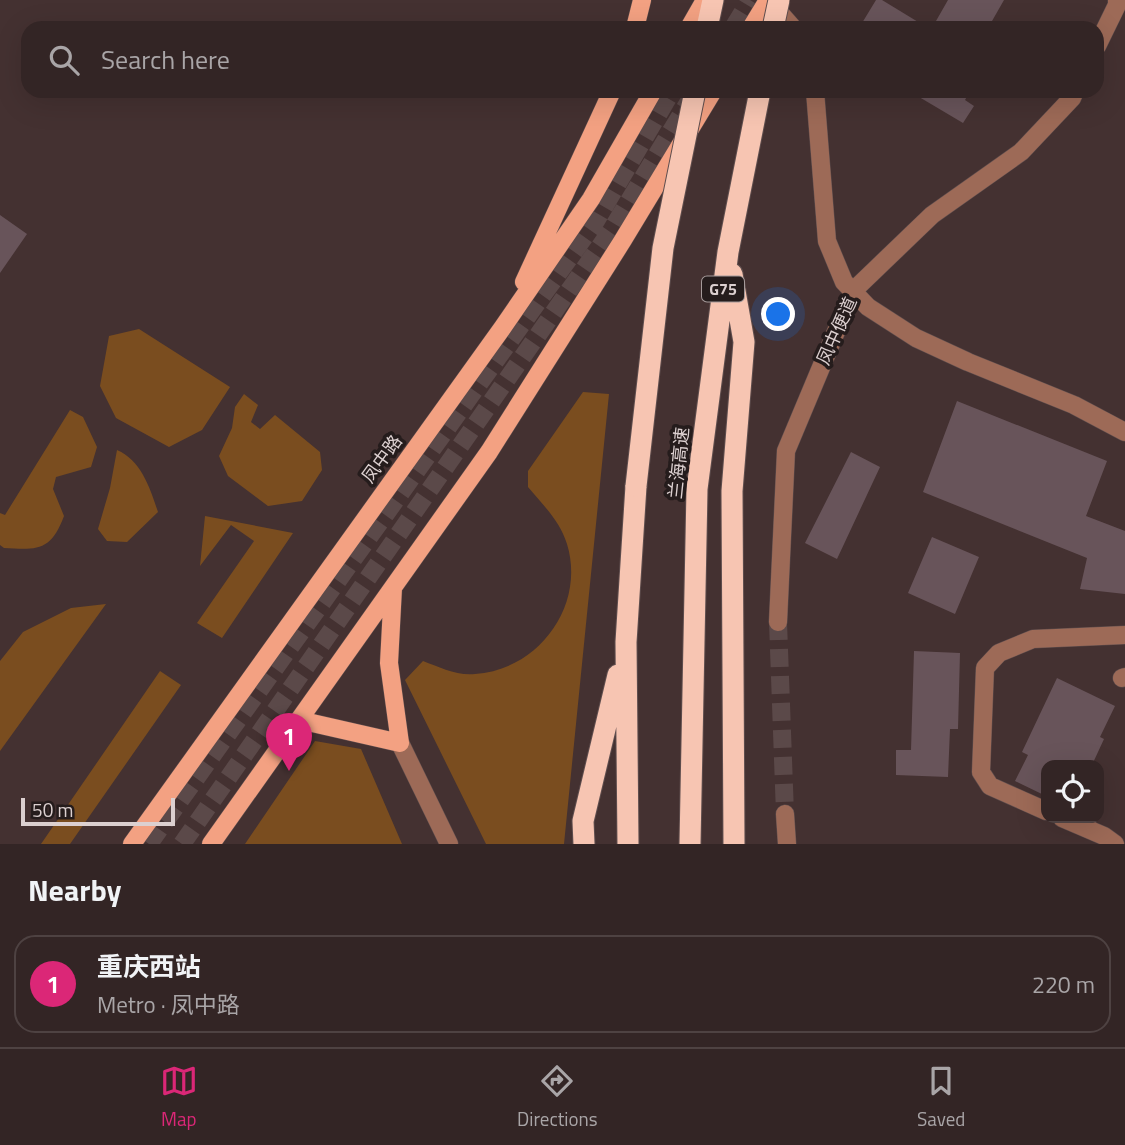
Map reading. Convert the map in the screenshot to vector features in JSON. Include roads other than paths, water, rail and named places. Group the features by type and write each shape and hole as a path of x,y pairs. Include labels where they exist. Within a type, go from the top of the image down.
{"highway":[{"path":"709,21 713,0"},
{"path":"774,21 779,0"},
{"path":"627,834 626,642 636,486 663,248 694,98"},
{"name":"兰海高速","path":"690,839 697,489 728,253 760,98"},
{"path":"728,253 744,342 732,491 734,841"},
{"path":"584,844 583,821 626,642"}],"main road":[{"path":"637,21 642,0"},
{"path":"693,21 705,0"},
{"path":"755,21 768,0"},
{"path":"503,327 609,98"},
{"name":"凤中路","path":"132,844 592,199 649,98"},
{"path":"211,844 489,452 709,98"},
{"path":"299,720 400,743 389,663 393,588"}],"street":[{"path":"768,0 787,21"},
{"path":"1104,32 1117,0"},
{"path":"816,98 827,241 844,282 868,307 916,338 1074,405 1125,432"},
{"name":"凤中便道","path":"778,622 786,451 853,291 932,215 1021,152 1072,98"},
{"path":"1041,809 990,786 981,772 985,668 999,653 1033,639 1125,635"},
{"path":"400,743 449,844"},
{"path":"785,814 787,844"},
{"path":"1074,823 1104,836 1115,844"}],"tunnel":[{"path":"737,21 750,0"},
{"path":"149,844 596,221 668,98"},
{"path":"182,844 612,229 691,98"},
{"path":"778,622 785,814"}],"place":[{"name":"重庆西站","path":"289,771"}]}
